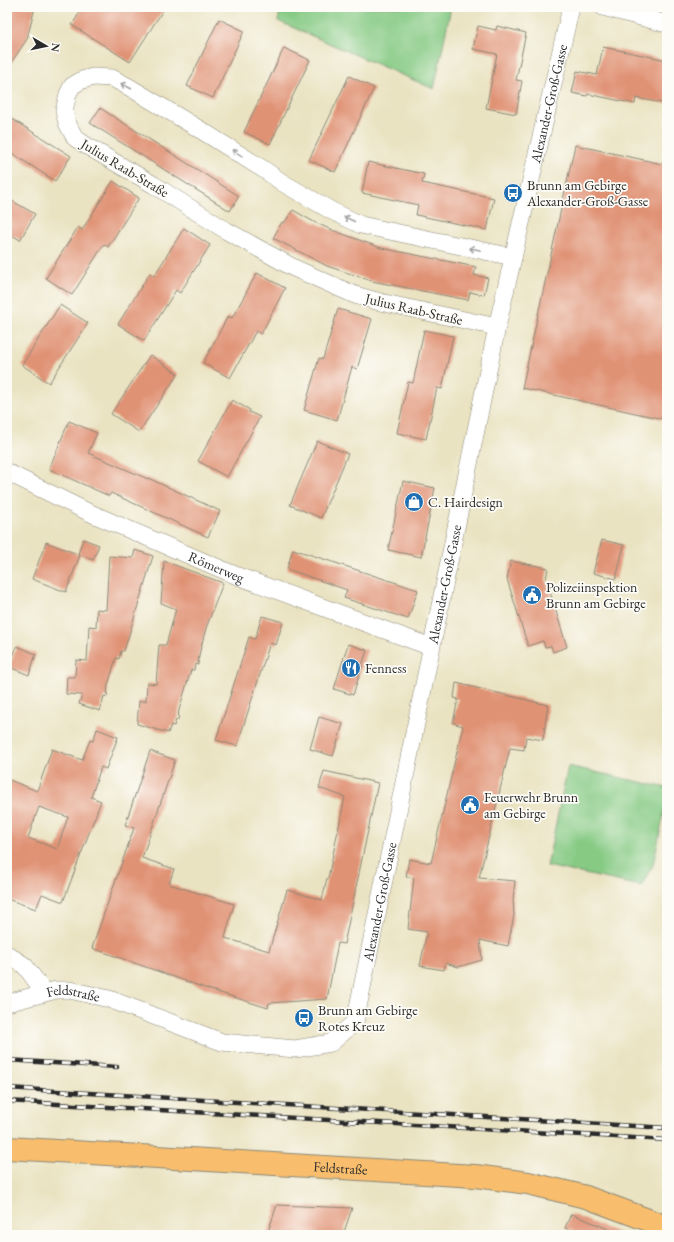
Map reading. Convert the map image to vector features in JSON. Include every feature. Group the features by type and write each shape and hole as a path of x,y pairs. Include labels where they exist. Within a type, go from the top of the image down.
{"main road":[{"name":"Feldstraße","path":"7,1148 482,1177 528,1183 586,1197 667,1227"}],"street":[{"name":"Alexander-Groß-Gasse","path":"355,1022 497,327 571,7"},
{"path":"604,7 667,24"},
{"name":"Julius Raab-Straße","path":"497,327 380,302 355,295 294,268 247,243 75,138 67,123 64,111 68,94 72,86 82,80 94,76 112,78 130,87 210,136 283,183 332,211 361,225 513,257"},
{"name":"Römerweg","path":"7,472 88,512 235,575 431,647"},
{"name":"Feldstraße","path":"7,954 25,966 44,992 70,990 109,999 222,1042 295,1049 331,1043 355,1022"},
{"path":"7,1002 44,992"}],"green space":[{"path":"281,7 451,7 434,89 278,21"},
{"path":"568,766 667,788 667,800 653,865 641,886 547,866"}],"building":[{"path":"7,7 35,7 27,39 7,69"},
{"path":"83,7 165,7 130,62 72,25"},
{"path":"219,19 244,31 213,98 187,86"},
{"path":"478,26 496,30 497,26 526,33 516,80 522,81 516,114 486,108 497,54 473,49"},
{"path":"603,47 667,60 667,104 636,98 635,104 588,94 587,96 572,93 577,71 597,75"},
{"path":"284,48 310,60 270,144 244,132"},
{"path":"349,76 374,88 335,172 309,160"},
{"path":"100,108 239,196 230,211 90,123"},
{"path":"12,119 71,156 55,181 7,150 7,126"},
{"path":"575,145 667,165 667,420 522,388"},
{"path":"368,162 424,174 422,183 494,198 487,230 416,215 418,205 362,193"},
{"path":"113,181 139,198 108,247 104,244 72,295 46,278 78,227 82,230"},
{"path":"7,198 35,214 20,240 7,232"},
{"path":"293,210 332,230 381,248 476,267 474,275 488,278 484,295 470,292 468,300 372,281 327,266 273,238 282,222 284,223"},
{"path":"184,228 210,245 180,293 176,290 144,341 118,324 150,273 154,276"},
{"path":"257,273 285,288 261,334 256,331 230,378 203,363 228,316 232,318"},
{"path":"60,305 88,323 49,383 22,365"},
{"path":"338,309 372,319 357,369 352,367 337,420 304,410 319,358 323,359"},
{"path":"424,330 453,336 442,389 437,388 426,439 397,433 408,382 413,383"},
{"path":"150,355 178,374 139,432 111,414"},
{"path":"232,400 250,410 249,412 260,417 227,477 198,461"},
{"path":"69,421 97,433 88,453 148,478 220,511 208,537 111,493 109,496 49,469"},
{"path":"317,441 348,454 321,518 290,505"},
{"path":"403,481 435,488 421,557 388,550"},
{"path":"83,539 99,545 93,560 78,554"},
{"path":"602,540 624,545 616,579 593,573"},
{"path":"46,542 80,555 66,592 32,579"},
{"path":"293,549 418,590 408,619 344,598 347,590 287,569"},
{"path":"135,550 153,556 124,651 121,651 119,659 116,658 108,685 107,697 104,696 100,711 79,704 82,695 66,694 67,677 75,677 76,660 87,661 89,626 96,627 97,609 106,610 109,556 133,558"},
{"path":"164,561 223,583 206,628 198,665 195,664 194,670 191,670 179,710 178,720 176,720 174,726 171,725 168,733 137,724 139,701 146,701 147,683 156,684 159,645 166,645 176,609 161,603"},
{"name":"Polizeiinspektion Brunn am Gebirge","path":"511,561 548,568 546,579 567,647 553,652 551,646 545,647 543,641 528,646 507,579"},
{"path":"262,616 283,622 276,645 270,643 237,746 216,740 249,637 255,639"},
{"name":"Fenness","path":"348,644 367,650 353,695 334,689"},
{"path":"17,646 36,654 29,675 9,667"},
{"name":"Feuerwehr Brunn am Gebirge","path":"456,683 548,705 543,740 526,737 524,750 510,748 479,878 515,881 513,899 514,915 508,946 480,940 482,960 458,967 446,963 444,970 420,966 427,932 408,929 414,878 406,877 409,859 431,863 463,726 453,723 458,699 454,698"},
{"path":"319,717 343,724 333,756 310,749"},
{"path":"97,729 118,737 106,769 101,767 91,797 101,801 63,902 42,894 36,909 7,899 7,779 37,791 52,749 82,760 90,740 93,741","holes":["39,807 68,817 57,849 28,838"]},
{"path":"150,751 175,760 142,858 174,869 169,884 234,904 225,938 269,951 287,890 322,900 345,797 319,788 324,771 378,783 344,944 338,943 327,999 269,1003 268,1008 208,989 92,948 134,828 125,825"},
{"path":"277,1205 352,1208 343,1235 267,1235"},
{"path":"571,1214 621,1235 584,1235 565,1228"}],"railway":[{"path":"7,1060 117,1067"},
{"path":"7,1088 667,1128"},
{"path":"7,1101 667,1140"}],"place":[{"name":"Brunn am Gebirge Alexander-Groß-Gasse","path":"513,193"},
{"name":"C. Hairdesign","path":"414,502"},
{"name":"Polizeiinspektion Brunn am Gebirge","path":"532,595"},
{"name":"Fenness","path":"351,668"},
{"name":"Feuerwehr Brunn am Gebirge","path":"470,805"},
{"name":"Brunn am Gebirge Rotes Kreuz","path":"304,1018"}]}
